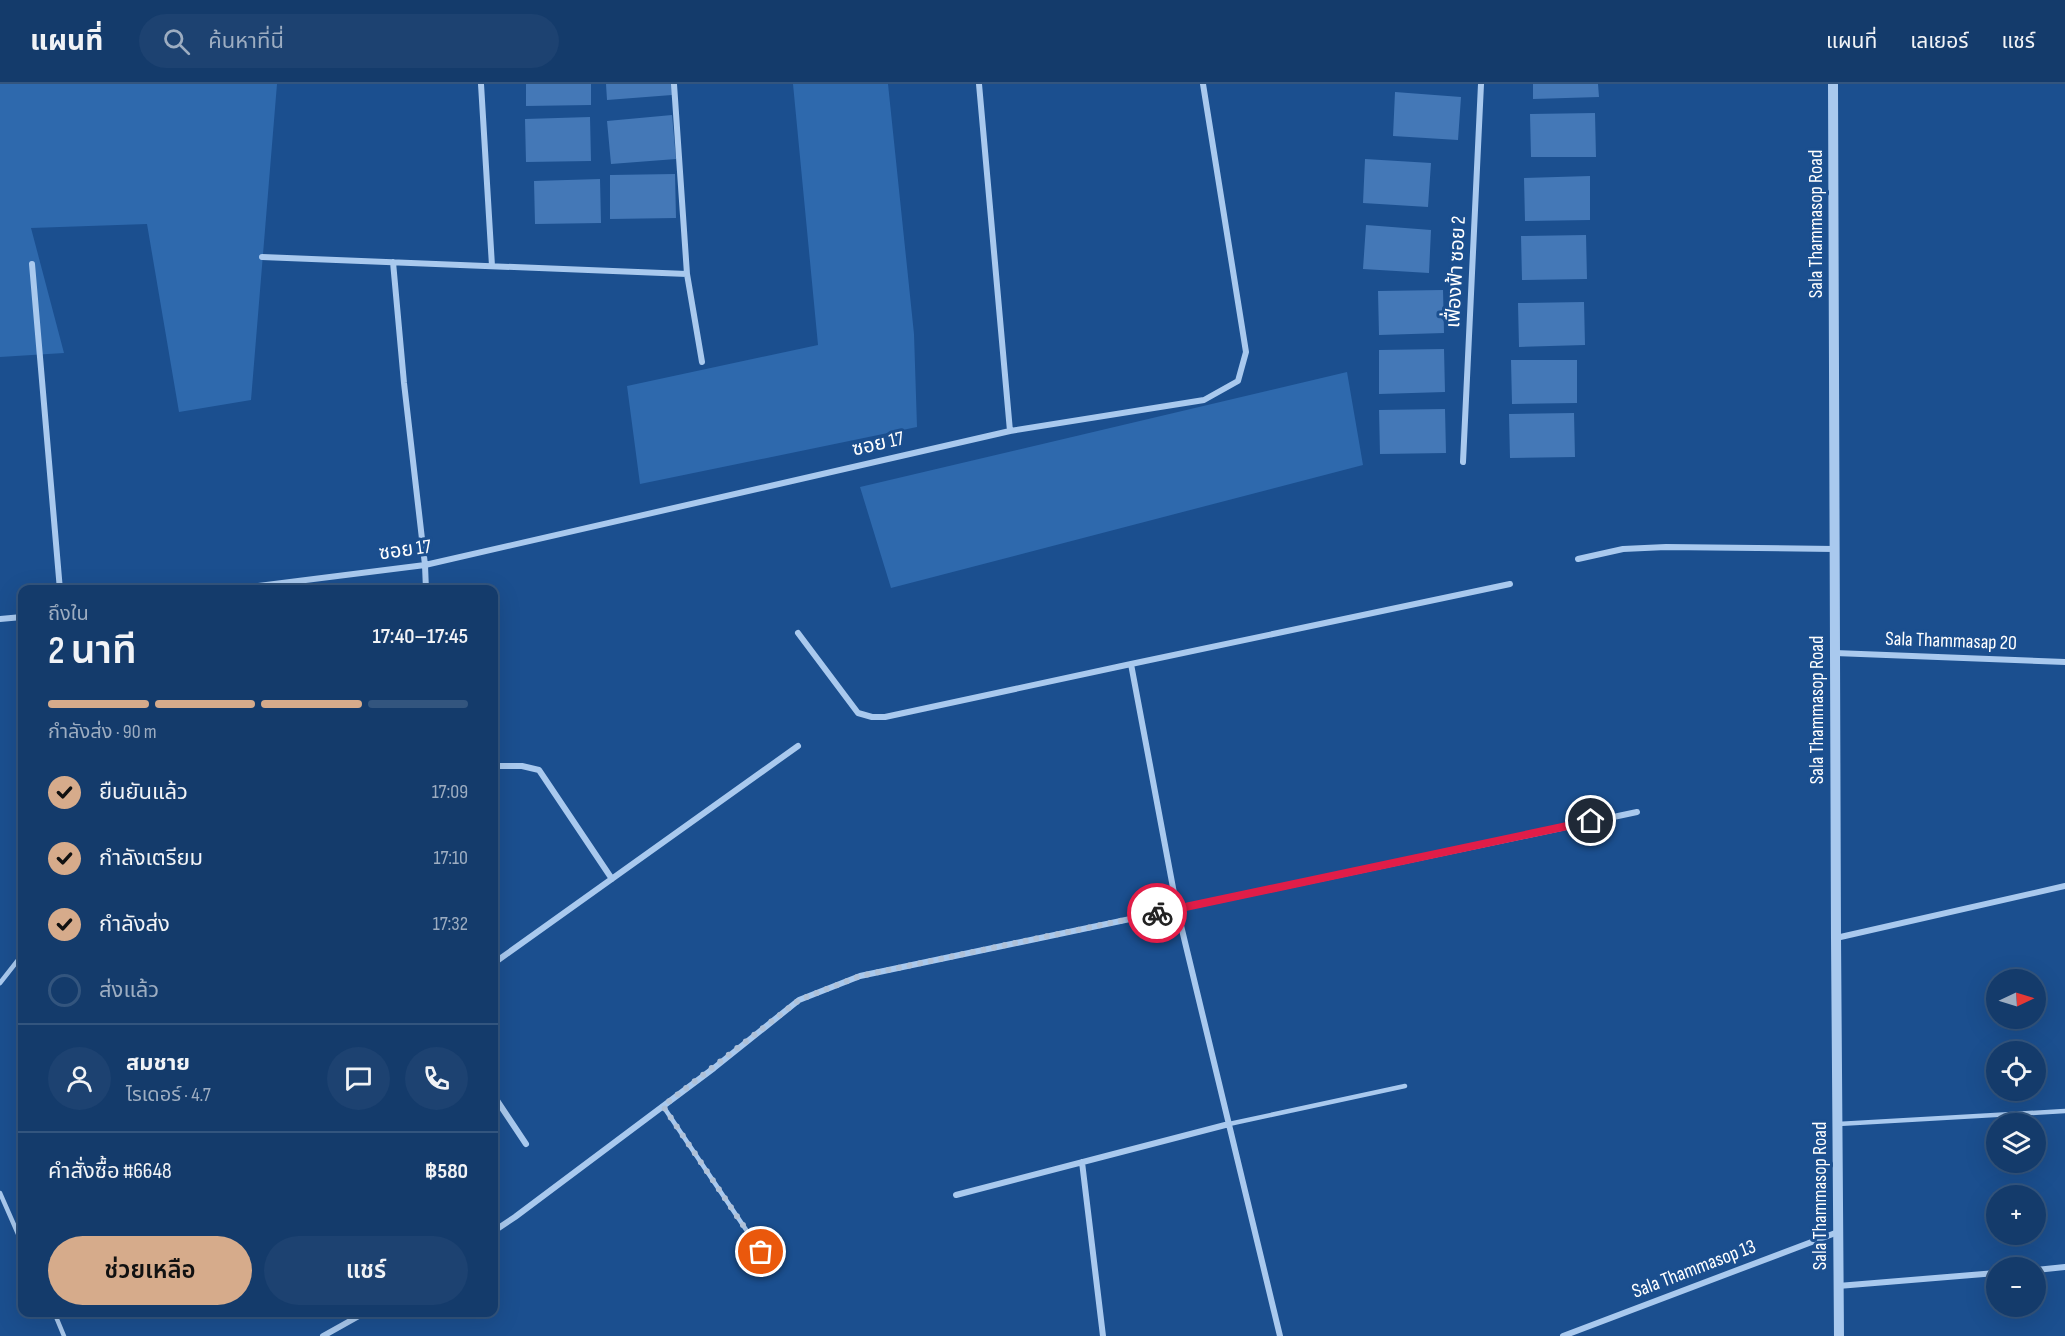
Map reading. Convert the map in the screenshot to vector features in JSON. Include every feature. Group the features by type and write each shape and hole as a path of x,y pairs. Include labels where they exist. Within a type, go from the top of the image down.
{"street":[{"path":"481,84 492,266"},
{"path":"674,84 687,274 702,362"},
{"path":"980,84 1010,431"},
{"name":"ซอย 17","path":"266,585 425,565 1010,431 1204,400 1238,381 1246,352 1203,84"},
{"name":"เฟื่องฟ้า ซอย 2","path":"1463,462 1481,84"},
{"name":"Sala Thammasop Road","path":"1833,84 1839,1336"},
{"path":"262,257 687,274"},
{"path":"393,262 426,585"},
{"path":"32,264 60,585"},
{"path":"1578,559 1623,549 1666,547 1834,549"},
{"path":"798,633 858,713 872,717 885,717 1510,584"},
{"path":"0,620 18,618"},
{"name":"Sala Thammasap 20","path":"1835,653 2065,662"},
{"path":"1131,664 1177,909 1280,1336"},
{"path":"498,960 798,746"},
{"path":"498,766 522,766 538,770 612,879"},
{"path":"498,1228 663,1106 799,1000 860,976 1637,812"},
{"path":"1836,938 2065,886"},
{"path":"498,1102 526,1144"},
{"path":"956,1195 1229,1124"},
{"path":"1082,1162 1103,1336"},
{"name":"Sala Thammasop 13","path":"1563,1336 1838,1232"},
{"path":"2046,1269 2065,1267"},
{"path":"1838,1286 1986,1274"},
{"path":"323,1336 357,1317"}],"lane":[{"path":"0,983 18,960"},
{"path":"1229,1124 1405,1086"},
{"path":"663,1106 761,1252"},
{"path":"1838,1124 2065,1111"},
{"path":"0,1193 18,1234"},
{"path":"56,1317 64,1336"}],"shaded area":[{"path":"0,84 277,84 251,400 179,412 147,224 31,228 64,353 0,357"},
{"path":"793,84 888,84 914,334 917,427 640,484 627,386 818,345"},
{"path":"1347,372 1363,465 891,588 860,487"}],"building":[{"path":"526,84 591,84 591,105 526,106"},
{"path":"606,84 672,84 672,95 607,100"},
{"path":"1533,84 1598,84 1599,97 1533,99"},
{"path":"1395,92 1461,97 1458,140 1393,136"},
{"path":"1595,113 1596,157 1531,157 1530,114"},
{"path":"672,115 676,159 611,164 607,121"},
{"path":"590,117 591,161 526,162 525,119"},
{"path":"1365,159 1431,163 1428,207 1363,203"},
{"path":"675,174 676,218 610,219 610,175"},
{"path":"1590,176 1590,220 1525,221 1524,178"},
{"path":"600,179 601,223 535,224 534,181"},
{"path":"1366,225 1431,230 1429,273 1363,269"},
{"path":"1586,235 1587,279 1522,280 1521,236"},
{"path":"1443,290 1444,333 1379,335 1378,291"},
{"path":"1584,302 1585,345 1519,347 1518,303"},
{"path":"1444,349 1445,392 1379,394 1379,350"},
{"path":"1511,360 1577,360 1577,403 1512,404"},
{"path":"1445,409 1446,453 1380,454 1379,410"},
{"path":"1574,413 1575,457 1510,458 1509,414"}],"way so far":[{"path":"761,1252 663,1106 799,1000 860,976 1157,913"}],"route":[{"path":"1157,913 1591,821"}]}
